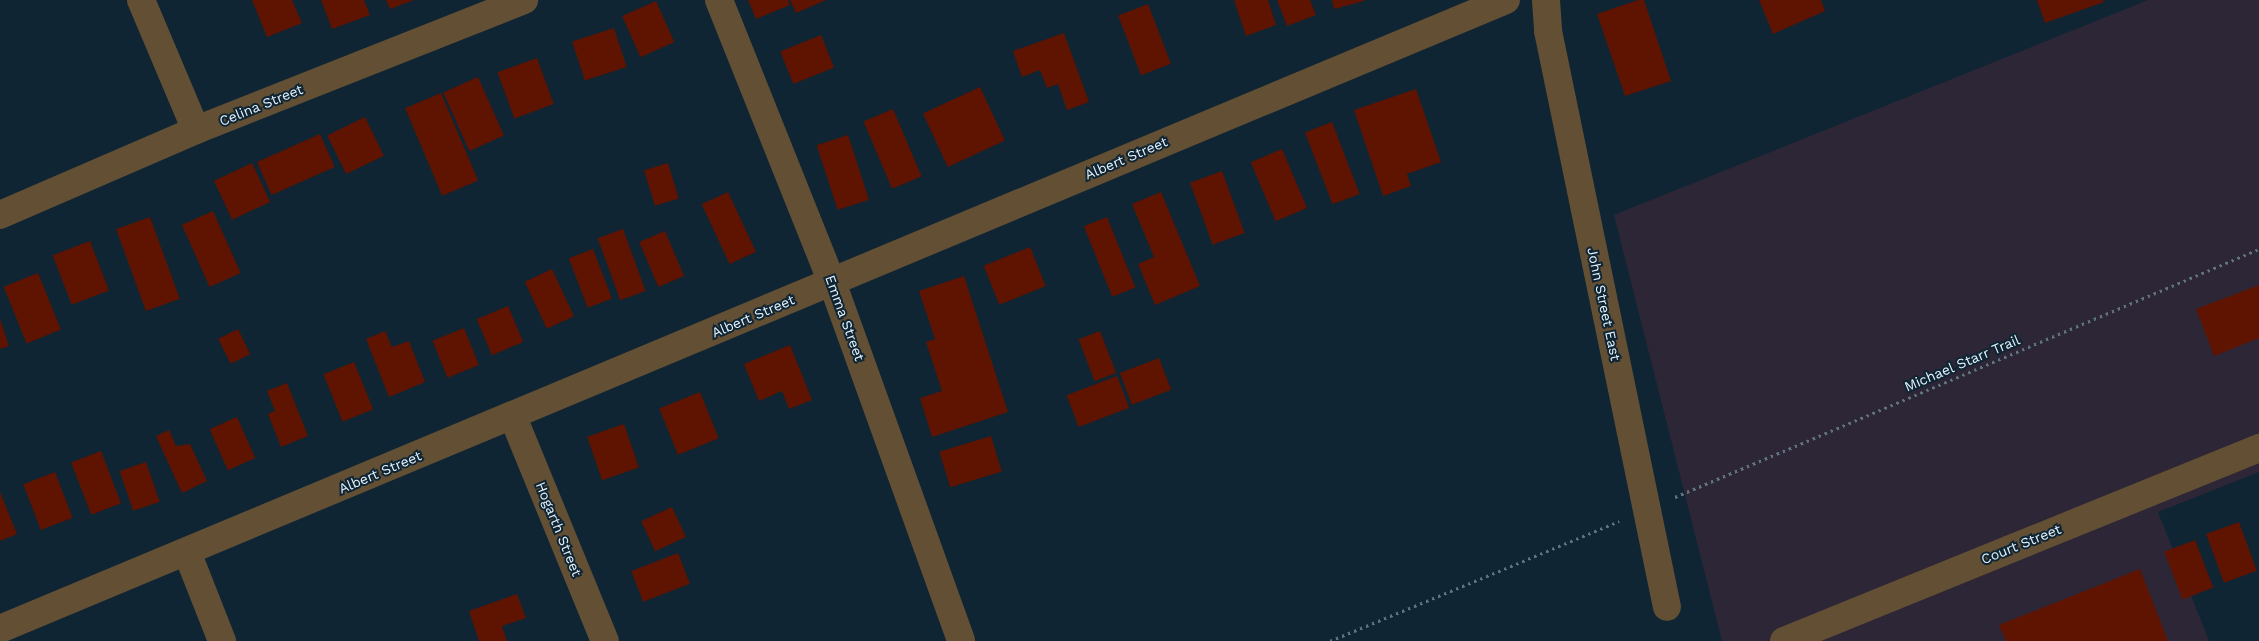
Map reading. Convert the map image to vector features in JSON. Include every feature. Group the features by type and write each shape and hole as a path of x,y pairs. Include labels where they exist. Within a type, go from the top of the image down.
{"street":[{"path":"141,0 196,130"},
{"name":"Celina Street","path":"0,215 196,130 524,0"},
{"name":"Emma Street","path":"720,0 832,282 961,641"},
{"name":"Albert Street","path":"0,630 1506,0"},
{"name":"John Street East","path":"1546,0 1548,32 1667,607"},
{"name":"Hogarth Street","path":"513,417 605,641"},
{"name":"Court Street","path":"1784,641 2259,448"},
{"path":"187,552 222,641"}],"path":[{"name":"Michael Starr Trail","path":"1674,498 2259,249"},
{"path":"1330,641 1623,519"}],"shaded area":[{"path":"2148,0 2259,0 2259,472 2158,512 2209,641 1722,641 1614,215"}],"building":[{"path":"252,0 292,0 302,23 267,37"},
{"path":"321,0 364,0 370,15 332,29"},
{"path":"386,0 414,0 390,9"},
{"path":"748,0 788,0 790,5 756,19"},
{"path":"790,0 826,0 796,13"},
{"path":"1234,0 1268,0 1276,25 1246,36"},
{"path":"1277,0 1310,0 1316,15 1287,26"},
{"path":"1332,0 1364,0 1364,1 1334,9"},
{"path":"1638,0 1644,0 1671,81 1625,96 1597,14"},
{"path":"1759,0 1821,0 1825,11 1773,34"},
{"path":"2037,0 2103,0 2104,2 2045,23"},
{"path":"656,1 674,42 641,57 622,16"},
{"path":"1148,4 1171,64 1141,75 1118,15"},
{"path":"614,28 627,67 585,81 572,42"},
{"path":"1064,33 1089,102 1067,110 1058,84 1047,88 1040,70 1022,77 1013,51"},
{"path":"821,35 834,67 793,84 780,51"},
{"path":"537,58 554,104 514,118 498,72"},
{"path":"478,77 504,135 469,151 443,92"},
{"path":"980,87 1005,140 948,167 923,114"},
{"path":"1416,89 1441,162 1407,174 1411,186 1383,196 1354,110"},
{"path":"441,93 478,180 442,196 405,108"},
{"path":"893,109 922,176 892,189 864,122"},
{"path":"365,117 384,156 346,174 327,135"},
{"path":"1332,122 1360,194 1333,204 1305,132"},
{"path":"320,134 335,167 272,195 257,162"},
{"path":"848,135 869,200 838,210 817,145"},
{"path":"1282,149 1307,208 1276,221 1251,162"},
{"path":"252,163 270,202 232,220 214,181"},
{"path":"668,163 679,198 655,206 644,170"},
{"path":"1222,171 1245,233 1213,245 1190,183"},
{"path":"728,192 756,252 730,264 702,204"},
{"path":"1161,192 1200,286 1155,305 1138,264 1154,257 1132,204"},
{"path":"213,211 241,273 210,287 182,225"},
{"path":"150,217 180,299 146,311 116,229"},
{"path":"1107,217 1135,287 1112,297 1084,226"},
{"path":"623,229 646,291 620,300 598,238"},
{"path":"665,231 684,276 658,287 639,242"},
{"path":"90,241 109,290 72,305 53,255"},
{"path":"1030,247 1046,286 999,305 984,266"},
{"path":"593,249 612,298 588,308 569,258"},
{"path":"552,269 574,316 547,329 525,282"},
{"path":"38,273 61,330 27,343 4,287"},
{"path":"964,276 1008,412 932,437 920,398 942,391 926,342 935,339 919,291"},
{"path":"2259,285 2259,338 2214,356 2196,309"},
{"path":"508,306 523,342 492,355 477,319"},
{"path":"0,319 9,346 0,349"},
{"path":"464,328 479,365 447,378 432,341"},
{"path":"238,329 250,354 231,364 218,339"},
{"path":"385,331 392,347 409,341 425,382 389,397 366,339"},
{"path":"1100,331 1116,373 1095,381 1079,339"},
{"path":"790,345 812,400 789,409 782,391 759,401 744,364"},
{"path":"1159,358 1171,390 1132,405 1120,373"},
{"path":"354,362 373,409 343,422 323,374"},
{"path":"1117,376 1129,408 1079,427 1067,395"},
{"path":"287,383 308,436 281,447 268,414 275,411 267,391"},
{"path":"700,392 719,438 678,455 659,408"},
{"path":"237,417 255,458 228,470 210,429"},
{"path":"624,424 639,467 602,480 587,437"},
{"path":"169,430 176,446 190,444 207,481 182,493 156,436"},
{"path":"991,436 1002,471 950,487 939,452"},
{"path":"101,451 121,503 91,515 71,462"},
{"path":"146,462 160,502 133,511 120,471"},
{"path":"55,472 73,518 41,530 23,484"},
{"path":"0,492 17,534 0,541"},
{"path":"672,507 686,537 655,551 641,521"},
{"path":"2239,522 2257,571 2224,583 2206,534"},
{"path":"2195,540 2213,588 2182,599 2164,552"},
{"path":"678,553 690,584 643,602 631,571"},
{"path":"2140,569 2168,641 2006,641 1999,625"},
{"path":"517,594 526,618 502,626 507,641 479,641 469,611"}]}
